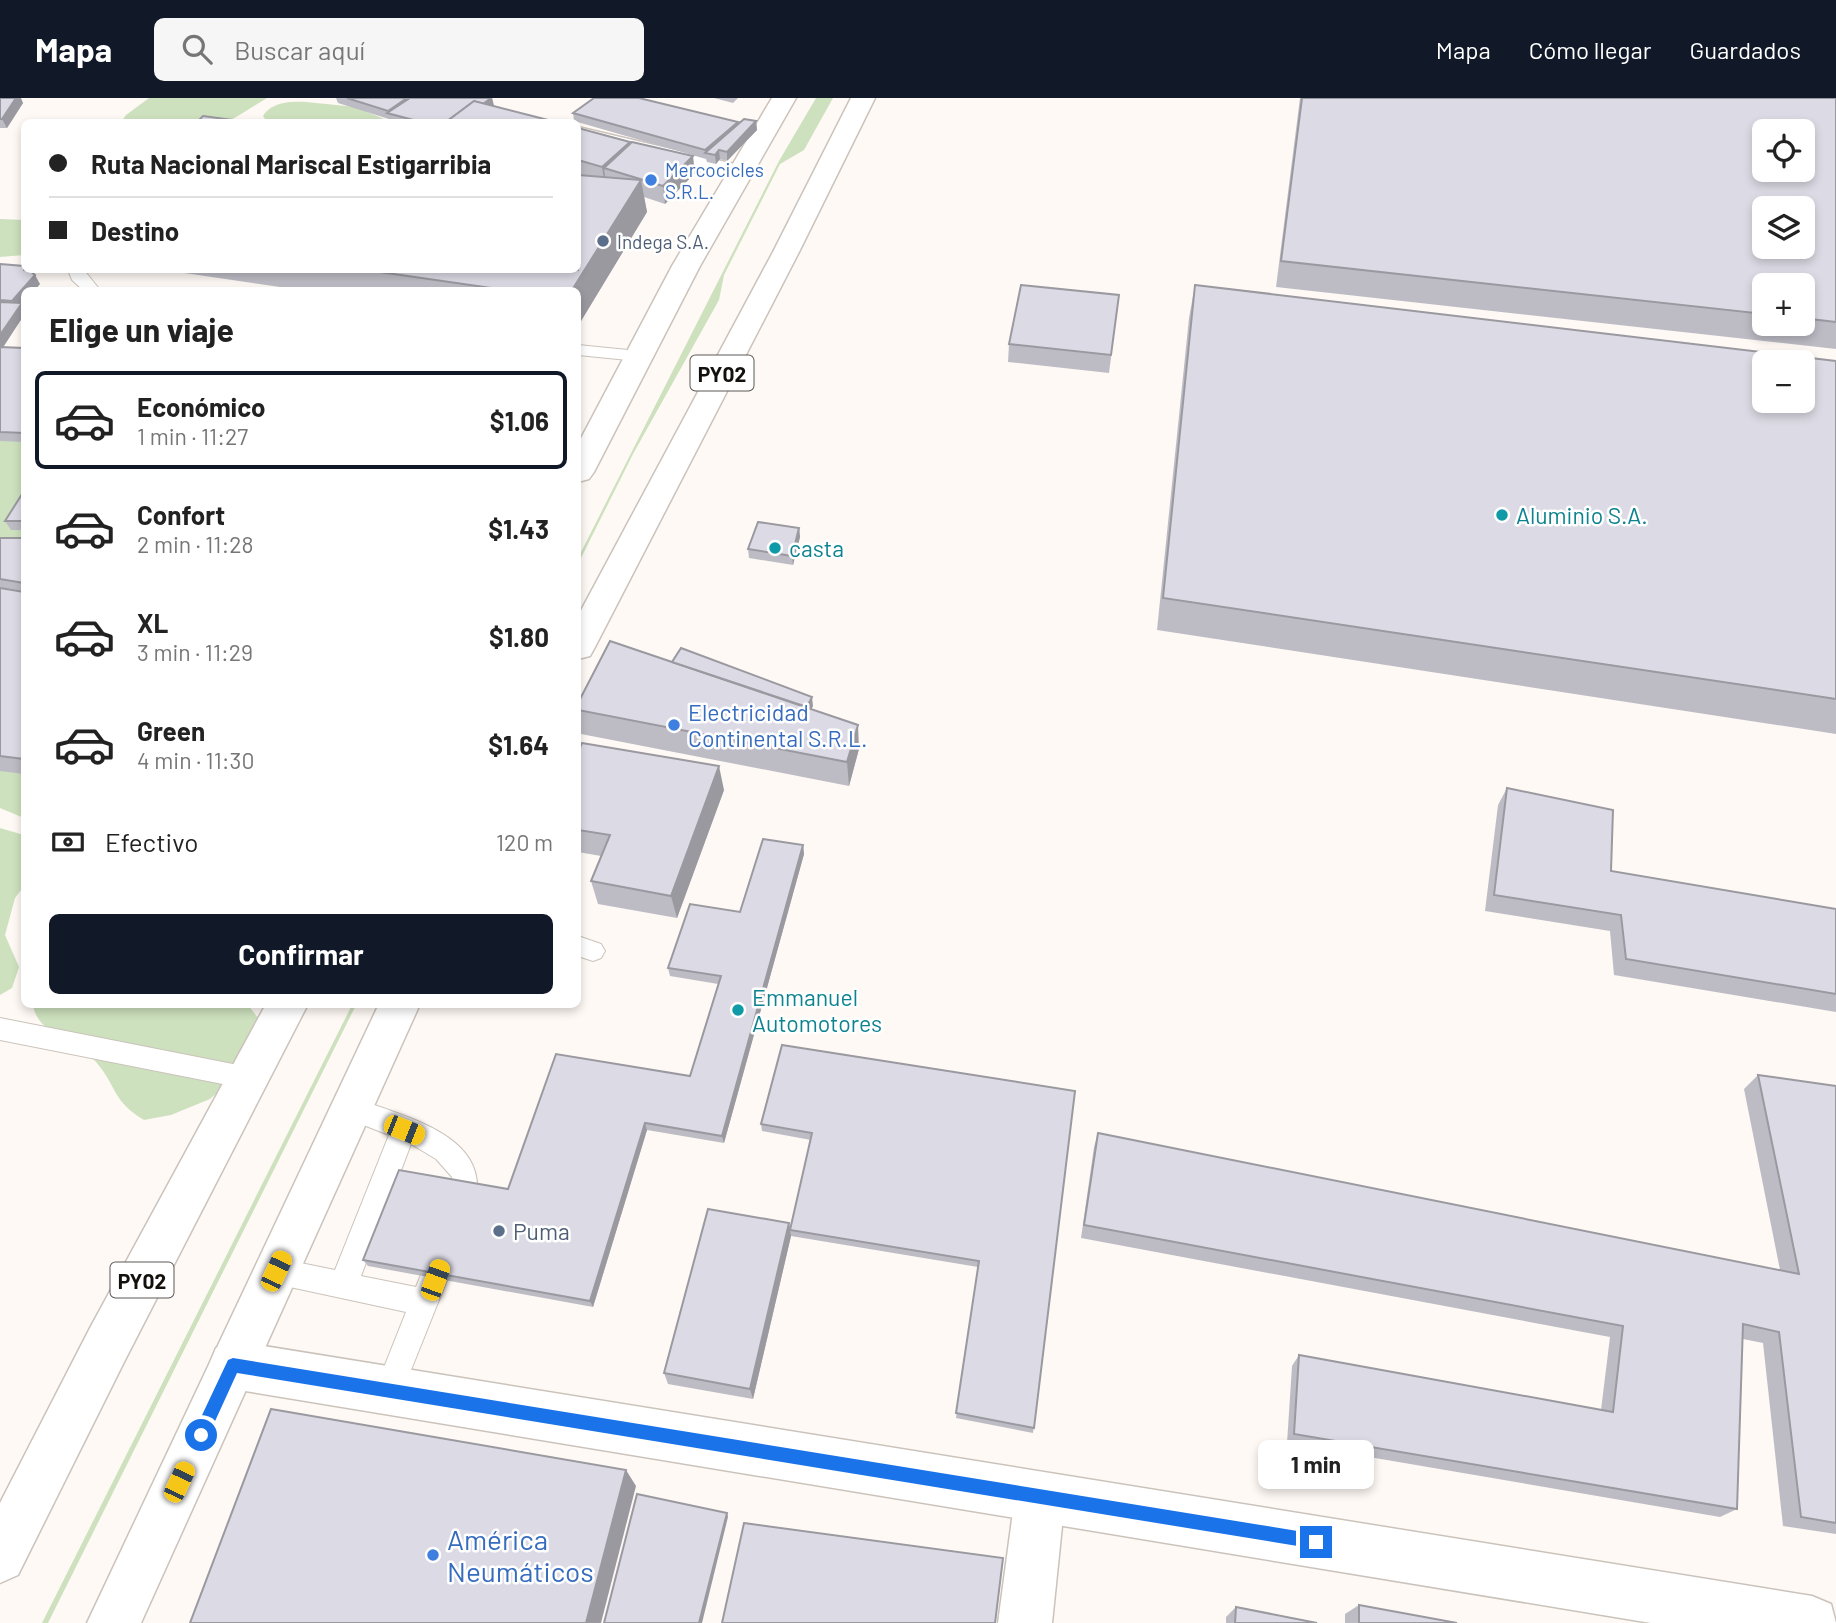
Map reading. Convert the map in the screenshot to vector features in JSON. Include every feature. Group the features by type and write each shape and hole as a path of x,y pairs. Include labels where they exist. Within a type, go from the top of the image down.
{"main road":[{"path":"581,466 638,356 784,98"},
{"name":"PY02","path":"581,641 786,251 863,98"},
{"path":"581,135 742,173"},
{"name":"PY02","path":"0,1557 286,1008"},
{"path":"114,1623 398,1008"},
{"path":"233,1365 1812,1623"},
{"path":"1025,1623 1040,1497"}],"lane":[{"path":"77,273 89,287"},
{"path":"581,350 638,356"},
{"path":"0,1029 248,1078"},
{"path":"352,1109 437,1143 455,1156 466,1176 460,1211 426,1303 389,1390"},
{"path":"343,1286 404,1130"},
{"path":"276,1271 426,1303"}],"green space":[{"path":"149,98 267,98 233,119 123,119"},
{"path":"816,98 833,98 804,150 780,164 724,275 719,300 633,454 581,558 581,552 779,161"},
{"path":"288,102 356,107 384,119 265,119 263,116 276,105"},
{"path":"0,219 21,220 21,255 0,257"},
{"path":"0,437 21,440 21,562 0,563"},
{"path":"0,743 21,745 21,817 0,808"},
{"path":"0,828 21,834 21,890 15,898 5,935 19,967 12,988 0,995"},
{"path":"34,1008 250,1008 262,1023 248,1065 210,1099 171,1115 144,1120 120,1100 96,1062 50,1031 36,1015"},
{"path":"350,1008 355,1008 48,1623 42,1623"}],"building":[{"path":"0,98 16,98 2,119 0,119"},
{"path":"347,98 407,98 388,111"},
{"path":"410,98 491,98 483,104 474,101 450,119 410,119 387,113"},
{"path":"594,98 639,98 738,122 705,150 573,113"},
{"path":"1302,98 1836,98 1836,322 1815,320 1815,273 1752,273 1752,313 1281,261"},
{"path":"474,101 544,119 450,119"},
{"path":"203,116 225,119 200,119"},
{"path":"744,119 756,121 727,152 719,150 715,155 705,153"},
{"path":"581,129 630,142 602,167 581,161"},
{"path":"632,142 693,156 663,186 604,168"},
{"path":"581,175 641,180 574,287 484,287 387,273 581,273"},
{"path":"0,264 21,266 21,273 35,275 24,287 21,287 12,301 0,300"},
{"path":"1021,285 1119,295 1111,355 1009,344"},
{"name":"Aluminio S.A.","path":"1195,285 1752,351 1752,413 1815,413 1815,359 1836,361 1836,699 1163,598"},
{"path":"0,302 21,303 21,304 0,335"},
{"path":"0,347 21,348 21,433 0,432"},
{"path":"21,496 21,521 5,521"},
{"name":"casta","path":"758,522 799,528 792,556 748,549"},
{"path":"0,538 21,538 21,582 0,579"},
{"path":"0,588 21,592 21,759 0,756"},
{"path":"610,641 858,725 847,762 581,711 581,697"},
{"path":"681,648 812,697 807,707 672,662"},
{"path":"582,743 719,766 671,896 591,881 610,835 581,830"},
{"path":"1507,788 1613,810 1611,871 1836,909 1836,994 1626,959 1621,915 1494,895"},
{"path":"763,839 803,845 722,1136 645,1123 590,1301 363,1260 399,1170 508,1189 556,1054 690,1076 721,976 668,968 690,904 740,912"},
{"path":"782,1045 1075,1091 1034,1428 956,1413 979,1261 790,1230 812,1133 761,1124"},
{"path":"1758,1075 1836,1086 1836,1523 1801,1517 1779,1332 1743,1324 1737,1509 1294,1434 1299,1355 1613,1412 1623,1326 1084,1225 1098,1133 1799,1274"},
{"path":"708,1209 789,1223 750,1389 664,1373"},
{"name":"América Neumáticos","path":"271,1409 626,1470 586,1623 190,1623"},
{"path":"637,1494 727,1513 699,1623 604,1623"},
{"path":"744,1523 1003,1558 995,1623 722,1623"},
{"path":"1359,1605 1457,1623 1359,1623"},
{"path":"1236,1607 1317,1623 1235,1623"}],"place":[{"name":"Mercocicles S.R.L.","path":"651,180"},
{"name":"Indega S.A.","path":"603,241"},
{"name":"Aluminio S.A.","path":"1502,515"},
{"name":"casta","path":"775,548"},
{"name":"Electricidad Continental S.R.L.","path":"674,725"},
{"name":"Emmanuel Automotores","path":"738,1010"},
{"name":"Puma","path":"499,1231"},
{"name":"América Neumáticos","path":"433,1555"}],"route":[{"path":"201,1435 233,1365 1316,1542"}]}
